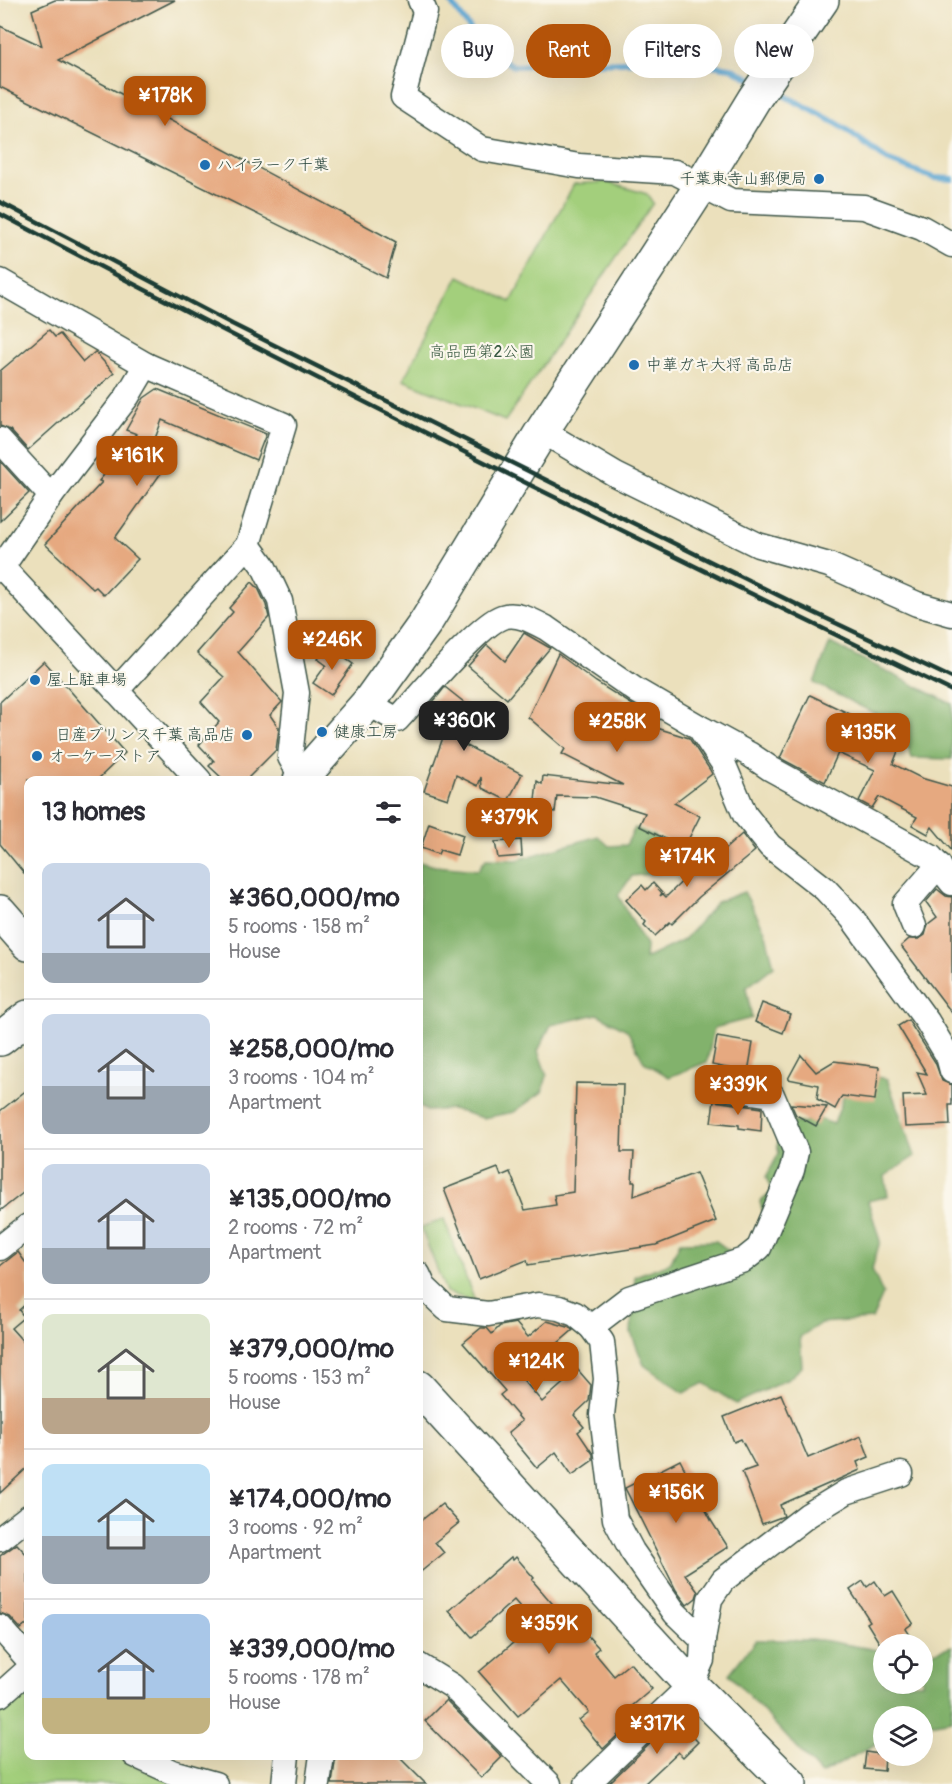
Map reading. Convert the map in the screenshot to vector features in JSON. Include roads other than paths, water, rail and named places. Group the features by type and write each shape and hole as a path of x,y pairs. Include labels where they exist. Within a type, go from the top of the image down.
{"street":[{"path":"420,0 425,12 403,97 482,149 579,166 675,172 731,201 864,207 922,228 952,245"},
{"path":"304,776 368,703 426,622 542,432 701,186 754,99 822,0"},
{"path":"0,281 146,365 284,424 248,545 116,691"},
{"path":"146,365 127,397 51,496 1,568 195,776"},
{"path":"542,432 616,475 758,545 829,565 917,604 952,614"},
{"path":"0,440 51,496"},
{"path":"248,545 264,567 280,602 297,693 290,757 300,776"},
{"path":"368,703 397,720 480,631 502,617 516,616 531,620 637,691 771,769 931,857 945,874 905,904 914,926"},
{"path":"699,727 723,762 745,815 770,846 825,889 852,918 927,1021 948,1056 952,1071"},
{"path":"0,912 24,939"},
{"path":"0,1039 24,1020"},
{"path":"591,1327 629,1298 744,1260 759,1248 792,1170 796,1152 772,1095 711,1086"},
{"path":"0,1248 24,1229"},
{"path":"423,1285 447,1309 488,1314 538,1305 558,1308 574,1314 591,1327 602,1342 606,1379 602,1415 615,1519 632,1551 675,1613 703,1640"},
{"path":"423,1392 691,1685 790,1784"},
{"path":"587,1784 691,1685 702,1660 710,1599 723,1580 808,1515 837,1497 901,1474"},
{"path":"0,1539 24,1520"},
{"path":"0,1627 24,1654"},
{"path":"423,1668 452,1686 549,1784"},
{"path":"0,1695 24,1674"},
{"path":"146,1760 172,1772 216,1784"},
{"path":"284,1784 286,1760"},
{"path":"318,1784 321,1760"}],"waterway":[{"path":"449,0 485,49 514,66 675,60 731,68 755,81"},
{"path":"772,89 838,124 889,161 934,178 952,179"}],"railway":[{"path":"0,202 232,324 800,606 952,678"},
{"path":"0,214 474,457 952,691"}],"place":[{"name":"ハイラーク千葉","path":"205,165"},
{"name":"千葉東寺山郵便局","path":"819,179"},
{"name":"中華ガキ大将 高品店","path":"634,365"},
{"name":"屋上駐車場","path":"35,680"},
{"name":"健康工房","path":"322,732"},
{"name":"日産プリンス千葉 高品店","path":"247,735"},
{"name":"オーケーストア","path":"37,756"}],"park label":[{"name":"高品西第2公園","path":"482,352"}]}
